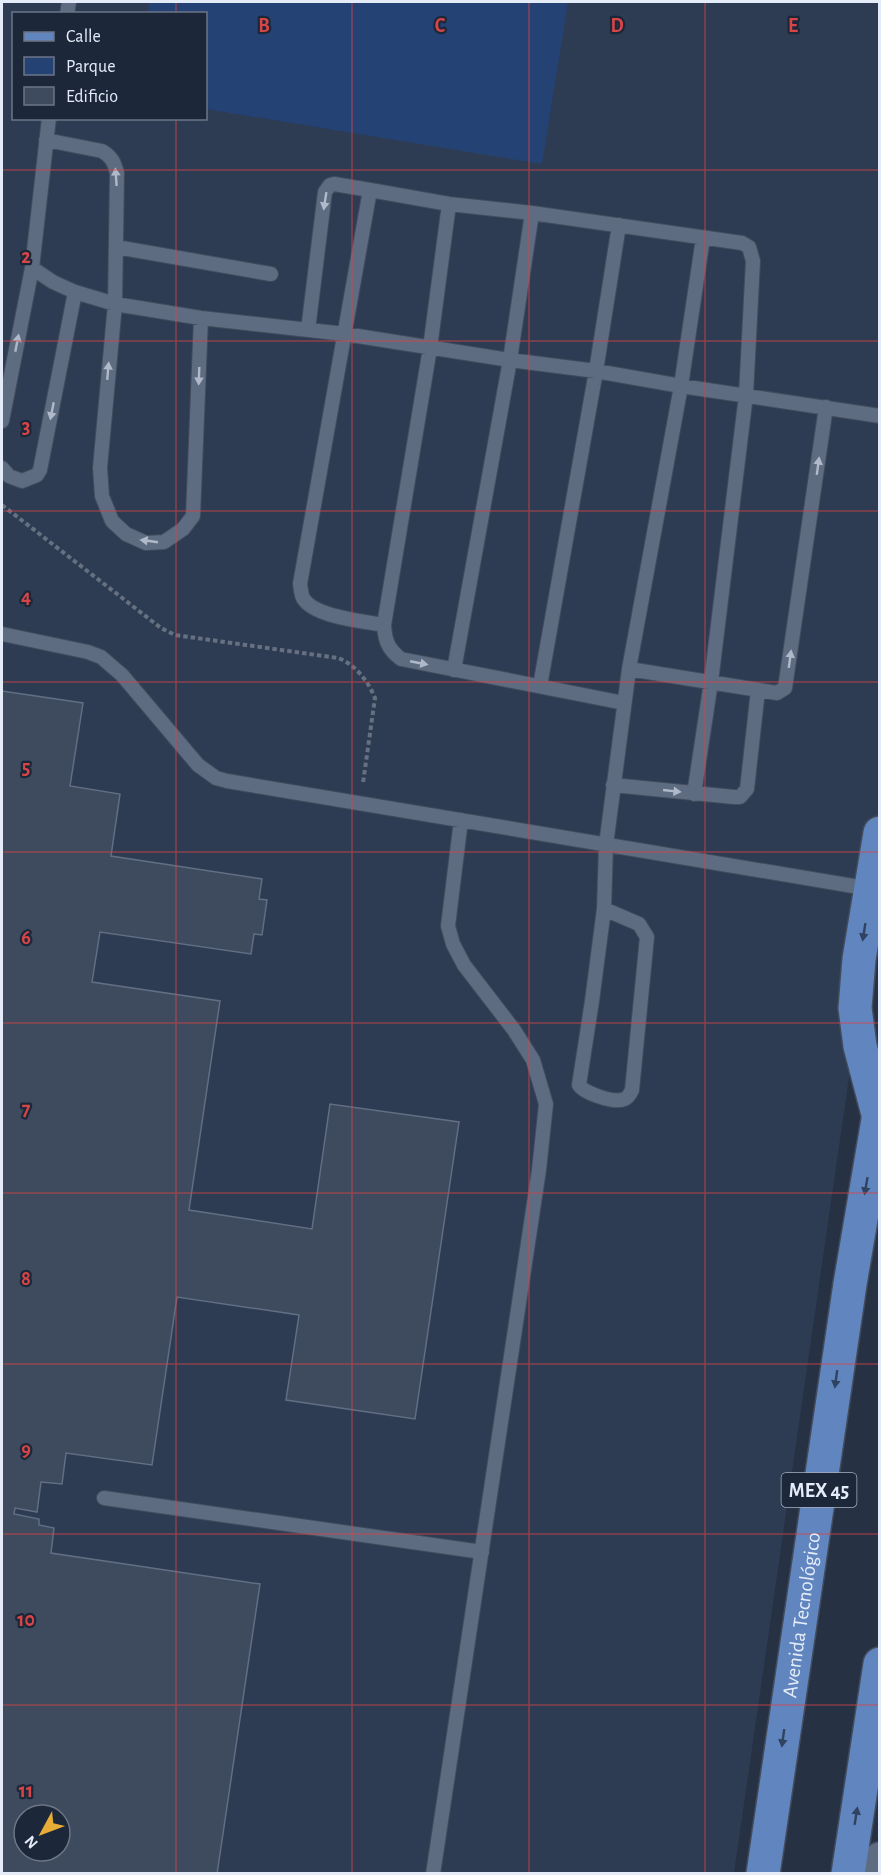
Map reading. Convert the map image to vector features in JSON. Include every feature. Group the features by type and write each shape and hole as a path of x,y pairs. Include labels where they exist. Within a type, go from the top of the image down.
{"main road":[{"path":"879,833 859,959 855,1008 860,1046 879,1111"},
{"name":"Avenida Tecnológico","path":"763,1874 850,1284 879,1111"},
{"path":"848,1874 879,1664"}],"street":[{"path":"878,1874 879,1859"}],"lane":[{"path":"2,422 32,268 50,120"},
{"path":"46,140 102,151 110,155 117,173 115,304 100,468 102,496 112,521 126,534 146,543 164,542 183,529 193,516 201,318"},
{"path":"308,330 325,192 330,185 334,184 449,204 532,213 742,243 749,248 753,261 746,395 711,682 694,794"},
{"path":"370,190 300,584 302,596 318,611 384,625"},
{"path":"449,204 430,348 384,625 386,643 401,659 624,703"},
{"path":"454,670 510,360 532,213"},
{"path":"540,686 596,371 619,225"},
{"path":"604,909 639,924 647,937 632,1090 630,1095 623,1100 584,1091 579,1084 604,909 606,844 624,703 681,386 703,238"},
{"path":"116,247 271,274"},
{"path":"32,268 53,282 75,292 115,304 201,318 345,334 879,416"},
{"path":"2,468 9,476 22,481 37,475 40,470 75,292"},
{"path":"629,669 777,693 785,688 826,407"},
{"path":"2,634 88,652 101,657 122,675 198,765 216,778 871,889"},
{"path":"613,785 694,794 740,796 747,789 758,690"},
{"path":"433,1874 539,1170 546,1104 533,1060 514,1030 464,965 453,944 448,926 461,820"},
{"path":"104,1498 482,1552"}],"path":[{"path":"2,505 161,628 175,635 338,658 354,666 372,691 375,704 360,804"}],"shaded area":[{"path":"2,2 879,2 879,870 734,1873 2,1874"}],"green space":[{"path":"149,2 568,2 542,164 207,109 207,12 148,12"}],"building":[{"path":"2,691 83,703 70,786 120,794 111,856 262,879 259,899 267,900 262,935 254,934 251,954 100,932 92,982 220,1001 189,1210 312,1229 330,1104 459,1122 415,1419 286,1400 299,1315 177,1297 152,1465 66,1453 62,1484 41,1482 37,1512 15,1508 14,1514 39,1519 39,1525 54,1528 51,1553 260,1584 217,1874 2,1874"}]}
